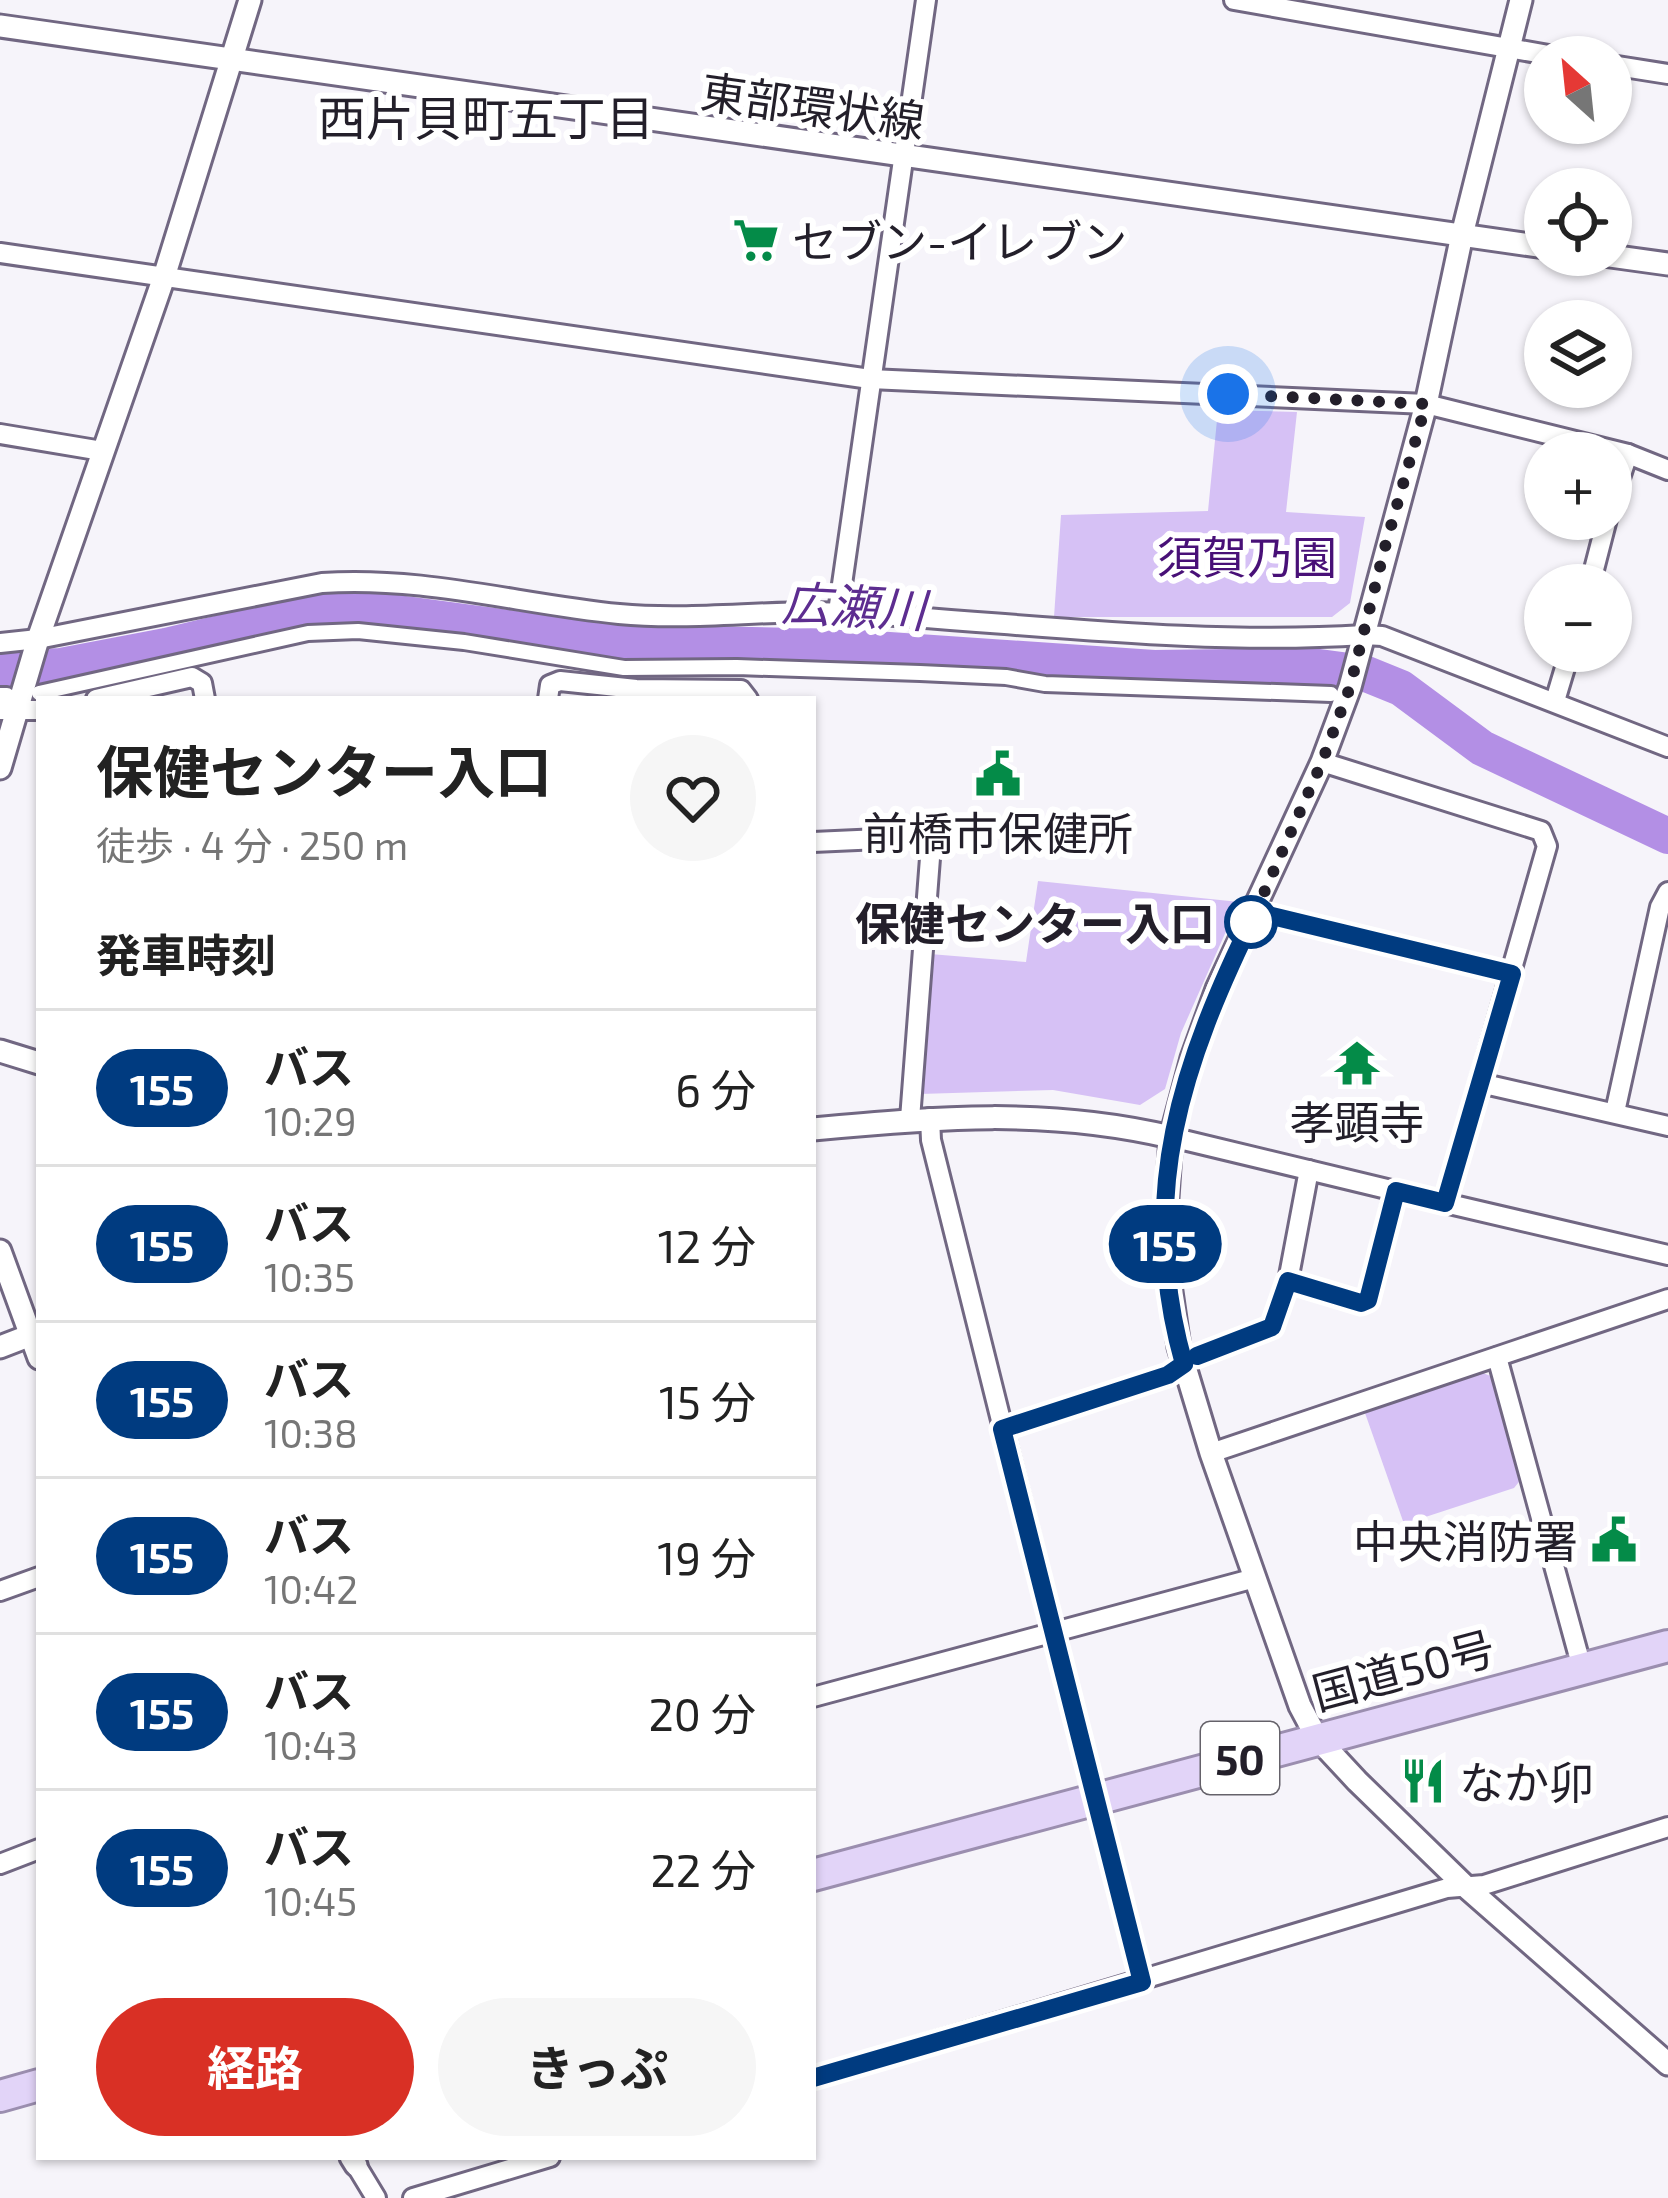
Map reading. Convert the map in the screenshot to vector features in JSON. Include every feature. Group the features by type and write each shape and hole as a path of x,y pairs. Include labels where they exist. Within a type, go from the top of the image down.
{"highway":[{"name":"国道50号","path":"816,1874 1668,1646"},
{"path":"0,2096 36,2086"}],"street":[{"path":"0,768 18,700 164,277 250,0"},
{"path":"838,612 926,0"},
{"path":"1234,0 1524,51"},
{"path":"1521,0 1462,235 1426,404 1361,645 1341,691 1322,762 1217,989 1192,1058 1171,1137 1165,1243 1170,1301 1211,1453 1300,1706 1317,1738 1465,1886 1668,2064"},
{"name":"東部環状線","path":"0,26 1524,244"},
{"path":"1632,68 1668,74"},
{"path":"0,253 871,379 1426,404 1539,432"},
{"path":"1632,259 1668,264"},
{"path":"0,434 102,451"},
{"path":"1632,456 1668,470"},
{"path":"0,643 37,645 322,583 367,580 632,614 838,612 1361,645 1382,637 1668,747"},
{"path":"18,700 308,633 358,631 624,668 759,667 1006,676 1045,684 1341,691"},
{"path":"1555,701 1564,672"},
{"path":"109,696 191,677 202,683 204,696"},
{"path":"548,696 550,685 560,681 736,690 744,696"},
{"path":"1322,762 1541,831 1547,846 1445,1203"},
{"path":"816,842 924,837 932,845 920,1119 931,1140 1142,1982"},
{"path":"1615,1112 1660,907 1668,892"},
{"path":"1256,912 1512,974"},
{"path":"0,1051 36,1062"},
{"path":"1480,1083 1668,1126"},
{"path":"816,1130 920,1119 1071,1118 1171,1137 1668,1255"},
{"path":"1002,1429 1168,1375 1272,1327 1288,1281 1309,1170"},
{"path":"1288,1281 1361,1303 1368,1300 1396,1191"},
{"path":"0,1252 35,1334 0,1347"},
{"path":"1211,1453 1668,1299"},
{"path":"1497,1358 1582,1668"},
{"path":"0,1592 36,1578"},
{"path":"816,1696 1255,1578"},
{"path":"816,2077 1465,1886 1484,1885 1668,1827"},
{"path":"0,1864 36,1851"},
{"path":"413,2198 540,2160"},
{"path":"354,2161 376,2198"}],"green space":[{"name":"須賀乃園","path":"1218,410 1297,412 1286,512 1365,517 1350,603 1332,617 1054,617 1061,515 1208,511"},
{"path":"1038,881 1239,902 1181,1033 1165,1089 1140,1105 1053,1090 920,1094 930,954 1026,962"},
{"path":"1483,1373 1493,1377 1523,1477 1514,1488 1404,1524 1365,1413"}],"waterway":[{"name":"広瀬川","path":"0,669 61,666 308,612 368,609 651,643 845,647 1154,668 1312,666 1364,673 1401,688 1482,748 1668,836"}],"bus line":[{"name":"155","path":"816,2077 1142,1982 1002,1429 1168,1375 1184,1364 1170,1301 1165,1243 1171,1137 1217,989 1256,912 1512,974 1445,1203 1396,1191 1368,1300 1361,1303 1288,1281 1272,1327 1197,1356"}],"place":[{"name":"セブン-イレブン","path":"756,240"},
{"name":"前橋市保健所","path":"998,774"},
{"name":"保健センター入口","path":"1251,922"},
{"name":"孝顕寺","path":"1357,1063"},
{"name":"中央消防署","path":"1614,1540"},
{"name":"なか卯","path":"1423,1781"}],"district":[{"name":"西片貝町五丁目","path":"486,117"}],"route":[{"path":"1228,394 1426,404 1350,687 1251,922"}]}
